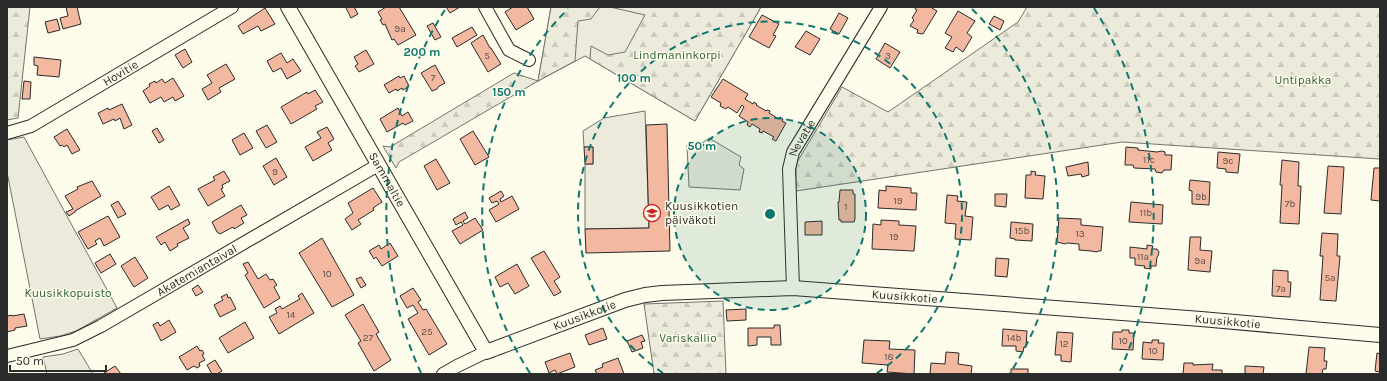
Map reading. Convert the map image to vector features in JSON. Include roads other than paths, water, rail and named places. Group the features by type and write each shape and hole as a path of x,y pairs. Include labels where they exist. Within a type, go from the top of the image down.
{"street":[{"name":"Hovitie","path":"7,132 31,126 232,7"},
{"name":"Sammaltie","path":"288,7 486,352"},
{"path":"485,7 509,50 529,60"},
{"name":"Nevatie","path":"794,288 789,169 793,152 881,7"},
{"name":"Akatemiantaival","path":"7,356 73,340 101,326 378,165"},
{"name":"Kuusikkotie","path":"443,374 486,352 625,300 645,296 691,291 794,288 1201,319 1380,335"}],"place":[{"name":"Kuusikkotien päiväkoti","path":"652,213"}],"park label":[{"name":"Lindmaninkorpi","path":"677,55"},
{"name":"Untipakka","path":"1303,80"},
{"name":"Kuusikkopuisto","path":"68,293"},
{"name":"Variskallio","path":"688,338"}]}
